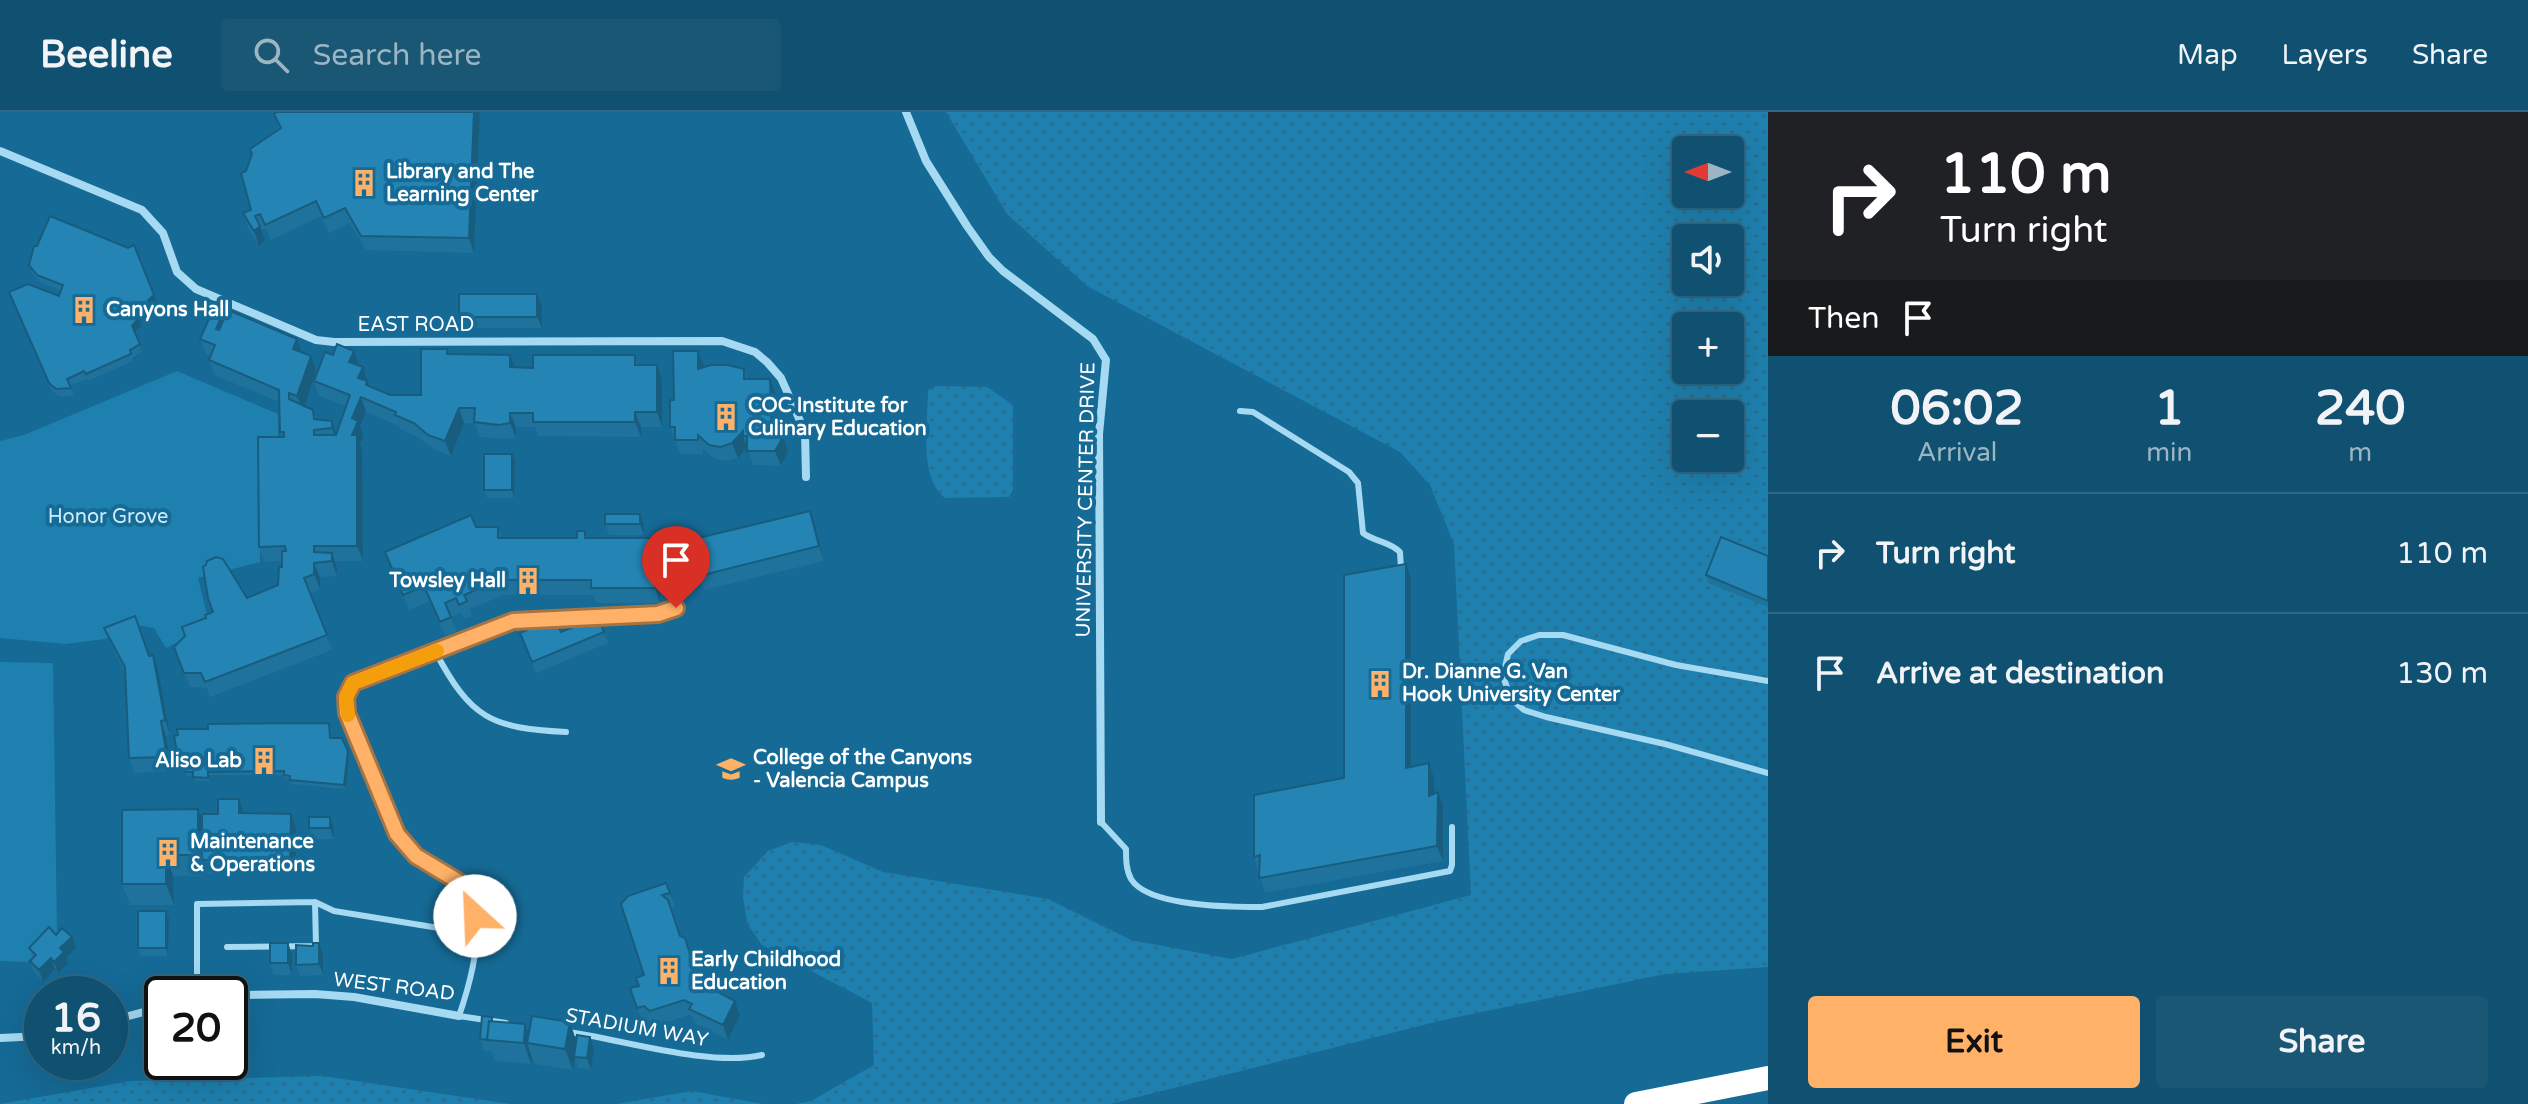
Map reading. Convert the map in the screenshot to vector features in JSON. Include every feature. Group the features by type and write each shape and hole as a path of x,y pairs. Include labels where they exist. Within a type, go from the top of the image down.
{"highway":[{"path":"1636,1104 1768,1078"}],"street":[{"name":"UNIVERSITY CENTER DRIVE","path":"906,112 926,161 989,257 1093,339 1106,360 1099,434 1101,822"},
{"name":"EAST ROAD","path":"0,151 142,210 163,233 177,272 185,282 316,340 722,341 740,345 767,362 781,378 805,432 806,477"},
{"name":"WEST ROAD","path":"248,995 354,997 459,1016"},
{"path":"0,1038 24,1037"}],"lane":[{"path":"1240,411 1253,412 1349,472 1358,483 1363,533 1375,541 1392,544 1400,552 1401,569"},
{"path":"566,732 519,729 468,704 452,683 435,651 513,621 658,614 676,608"},
{"path":"1768,681 1676,665 1563,635 1539,635 1521,641 1508,654 1503,676 1511,699 1524,710 1768,773"},
{"name":"WEST ROAD","path":"435,651 353,683 346,697 347,713 397,834 416,856 469,888 474,897 476,934 472,977 459,1016"},
{"path":"1101,822 1126,849 1132,880 1140,888 1169,900 1237,907 1262,907 1450,871 1452,827"},
{"path":"197,976 197,904 315,902 334,911 476,934"},
{"path":"227,947 316,946 315,902"},
{"path":"459,1016 508,1023"},
{"name":"STADIUM WAY","path":"554,1030 704,1056 744,1059 762,1055"}],"green space":[{"path":"946,112 1768,112 1768,967 1665,974 1443,1020 1110,1104 796,1104 811,1101 874,1065 872,1003 762,945 748,925 743,898 744,877 768,851 792,842 821,845 883,872 1048,899 1131,940 1232,959 1471,895 1454,544 1430,485 1400,452 1087,286 1007,214"},
{"name":"Honor Grove","path":"177,371 278,414 278,448 260,449 260,562 198,578 210,627 166,648 154,628 137,625 105,639 66,644 0,638 0,441 24,435"},
{"path":"936,386 987,387 1013,405 1013,490 1009,497 945,498 937,489 931,477 926,448 928,390"},
{"path":"0,662 53,663 57,933 27,962 0,961"},
{"path":"323,1076 510,1104 0,1104 131,1081"},
{"path":"692,1091 763,1104 617,1104"}],"building":[{"name":"Library and The Learning Center","path":"474,112 469,238 361,236 345,208 324,218 316,201 265,225 260,214 255,216 260,226 254,231 243,213 251,210 241,173 246,171 252,154 250,149 281,128 274,114"},
{"name":"Canyons Hall","path":"50,216 128,248 134,245 154,295 148,300 150,306 137,313 139,318 132,326 140,344 130,350 131,354 67,379 71,388 56,389 49,383 9,292 28,284 59,296 63,285 37,275 29,265 34,246 37,246"},
{"path":"459,294 537,294 537,317 459,317"},
{"path":"228,310 297,339 293,349 311,356 297,396 289,393 289,399 313,410 314,419 332,421 332,428 314,430 314,435 336,435 350,395 314,381 325,352 333,355 337,344 354,351 349,362 363,367 358,378 367,381 366,385 390,395 421,395 421,349 447,349 447,354 510,355 510,367 533,368 533,355 635,355 635,365 657,365 657,412 635,412 635,422 533,422 533,413 510,413 510,423 499,425 474,422 475,408 459,408 445,441 428,435 414,423 395,415 396,412 361,397 352,418 358,421 352,435 357,435 357,546 314,546 314,552 332,553 332,561 314,563 314,574 304,578 327,635 205,682 201,673 184,673 174,647 185,636 182,627 213,612 203,567 216,557 223,559 247,598 278,585 282,551 286,551 285,546 259,547 258,437 284,437 284,432 280,432 279,390 209,360 215,345 200,339 212,312 222,315 216,329 219,330"},
{"name":"COC Institute for Culinary Education","path":"673,351 698,351 698,369 728,365 744,369 744,379 770,379 772,437 783,437 775,451 747,451 747,436 743,436 743,431 732,443 721,447 709,445 698,435 698,440 675,440 675,427 670,427 670,400 674,400"},
{"path":"484,454 512,454 512,490 484,490"},
{"path":"810,511 819,546 699,576 690,540"},
{"path":"605,514 640,514 640,524 605,524"},
{"name":"Towsley Hall","path":"471,515 476,527 498,527 498,538 577,538 577,531 585,531 585,538 655,538 655,588 591,588 591,580 499,580 464,595 467,601 459,605 456,598 445,603 451,617 440,622 424,586 403,595 385,552"},
{"path":"1721,537 1768,556 1768,601 1706,575"},
{"name":"Dr. Dianne G. Van Hook University Center","path":"1406,564 1406,768 1429,763 1429,796 1438,792 1437,846 1259,878 1260,855 1254,857 1254,795 1344,778 1344,575"},
{"path":"595,610 604,632 532,662 520,633 555,618 561,632 584,623 581,615"},
{"path":"135,616 149,656 153,655 165,720 161,721 167,757 129,758 125,667 104,628"},
{"name":"Aliso Lab","path":"329,723 330,738 342,738 348,751 344,785 290,780 284,771 208,772 208,778 193,777 193,772 185,772 183,764 180,765 174,736 178,735 177,729 208,729 208,724"},
{"name":"Maintenance & Operations","path":"218,799 239,799 239,813 291,814 290,860 202,860 202,814 218,814"},
{"path":"198,809 198,855 166,855 166,884 122,884 122,810"},
{"path":"309,817 330,817 330,828 309,828"},
{"name":"Early Childhood Education","path":"666,883 670,893 662,895 668,900 680,936 685,938 699,982 735,1001 723,1025 689,1009 692,1004 684,1000 650,1011 644,1006 637,1008 630,988 639,986 636,978 644,975 621,904 628,896"},
{"path":"138,911 166,911 166,948 138,948"},
{"path":"49,927 56,935 62,928 72,937 60,948 64,952 54,962 51,958 39,970 30,961 36,955 29,948"},
{"path":"270,943 288,943 288,963 270,963"},
{"path":"313,943 319,943 319,964 296,965 296,945 313,946"},
{"path":"482,1016 492,1017 487,1040 480,1039"},
{"path":"532,1016 570,1022 565,1049 527,1043"},
{"path":"489,1021 525,1024 524,1043 487,1040"},
{"path":"577,1035 590,1037 587,1058 574,1057"}],"slow traffic":[{"path":"348,715 346,697 353,683 437,651"}],"place":[{"name":"Library and The Learning Center","path":"364,183"},
{"name":"Canyons Hall","path":"84,310"},
{"name":"COC Institute for Culinary Education","path":"726,417"},
{"name":"Towsley Hall","path":"528,581"},
{"name":"Dr. Dianne G. Van Hook University Center","path":"1380,684"},
{"name":"Aliso Lab","path":"264,761"},
{"name":"College of the Canyons - Valencia Campus","path":"731,769"},
{"name":"Maintenance & Operations","path":"168,853"},
{"name":"Early Childhood Education","path":"669,971"}],"route":[{"path":"475,916 474,897 469,888 416,856 397,834 347,713 346,697 353,683 513,621 658,614 676,608"}]}
